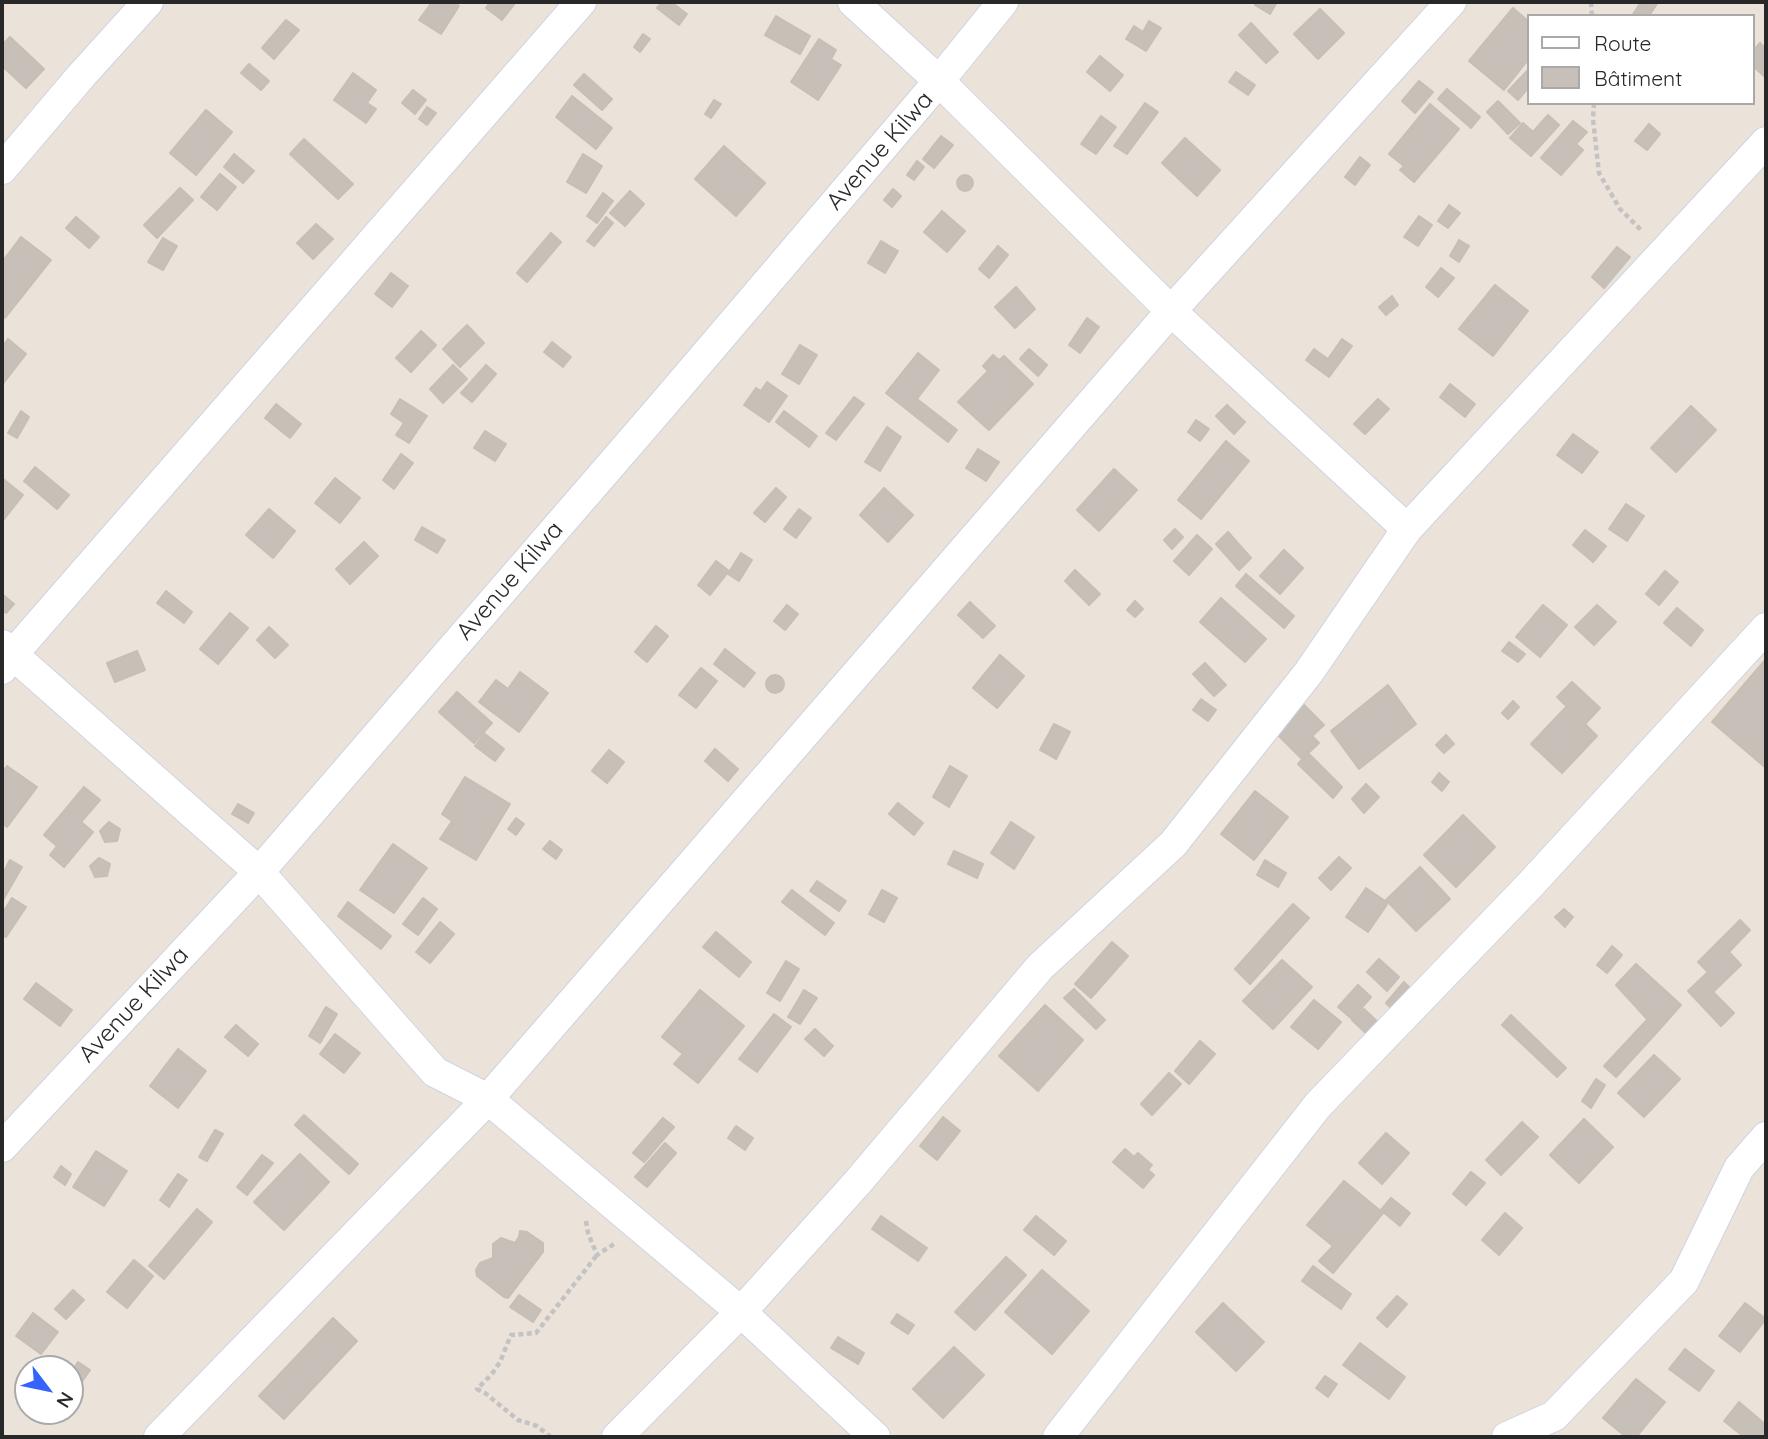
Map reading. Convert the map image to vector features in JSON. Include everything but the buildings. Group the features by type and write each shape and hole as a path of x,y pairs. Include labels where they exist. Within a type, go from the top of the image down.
{"street":[{"path":"2,169 148,2"},
{"path":"581,2 5,656 259,872 435,1072 488,1099 741,1312 875,1437"},
{"path":"852,2 939,81 1171,311 1407,529"},
{"name":"Avenue Kilwa","path":"2,1147 259,872 661,407 1003,2"},
{"path":"159,1437 488,1099 1171,311 1451,2"},
{"path":"617,1437 741,1312 857,1182 1040,967 1172,844 1309,672 1407,529 1766,142"},
{"path":"1058,1437 1318,1105 1530,885 1766,628"},
{"path":"1507,1437 1554,1416 1684,1281 1739,1168 1766,1137"}],"path":[{"path":"1594,105 1599,173 1620,209 1664,251"},
{"path":"551,1437 537,1426 518,1420 477,1389 500,1362 511,1335 536,1333 597,1255"}]}
